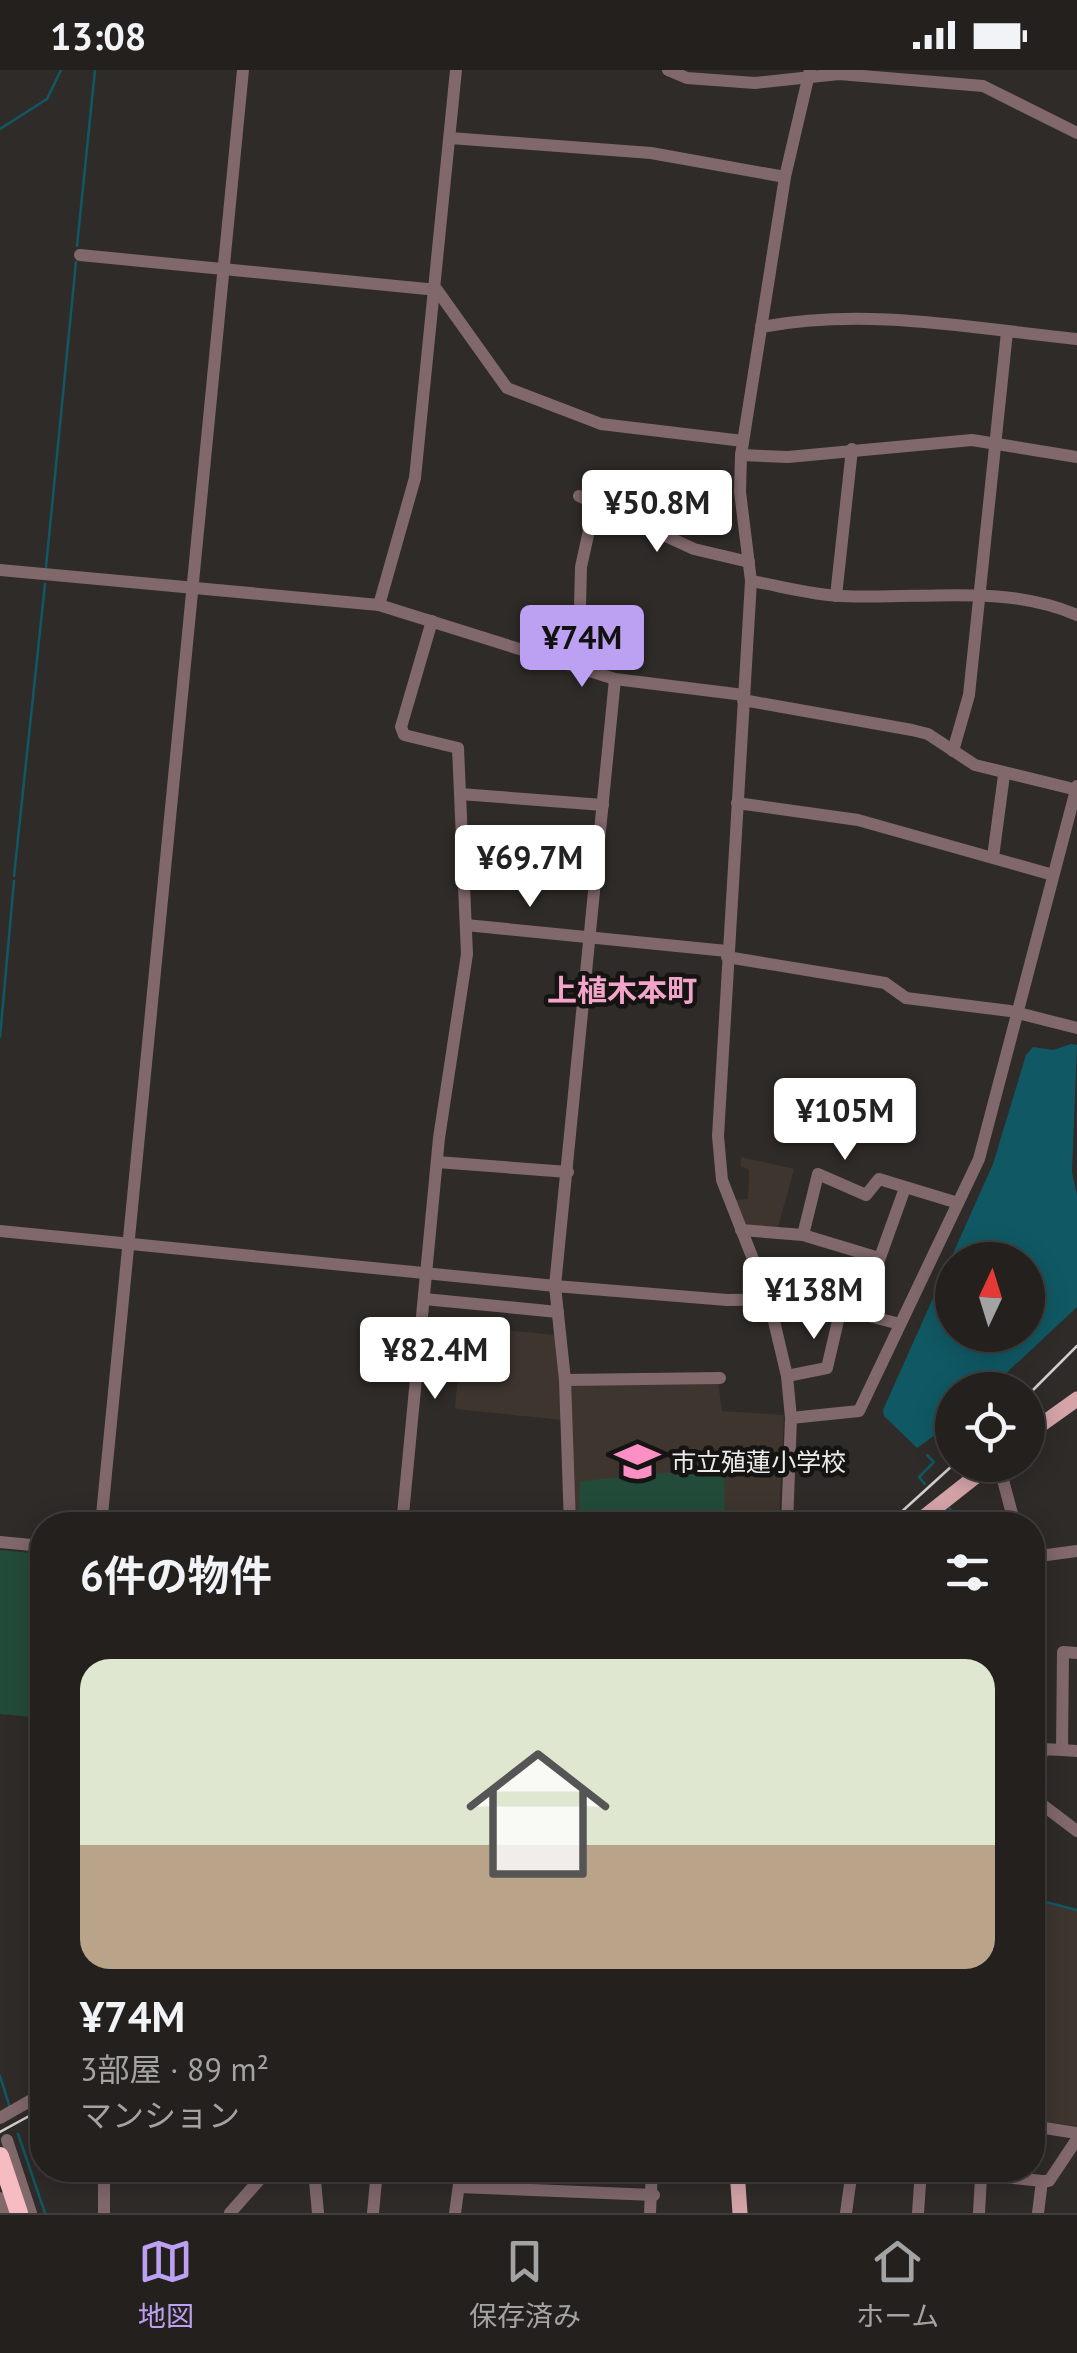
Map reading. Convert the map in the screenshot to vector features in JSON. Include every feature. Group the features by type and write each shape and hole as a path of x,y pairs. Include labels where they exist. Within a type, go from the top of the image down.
{"highway":[{"path":"5,2153 18,2213"}],"main road":[{"path":"1045,1422 1077,1399"},
{"path":"930,1512 968,1482"},
{"path":"738,2182 740,2213"}],"street":[{"path":"102,1512 244,70"},
{"path":"380,605 416,478 456,70"},
{"path":"668,70 686,78 755,83 809,73 952,76 994,89 1077,132"},
{"path":"787,1512 791,1418 786,1376 769,1300 722,1180 718,1136 752,581 740,492 742,448 785,177 809,73"},
{"path":"450,138 651,152 785,177"},
{"path":"80,255 436,290 507,388 601,424 788,457 972,440 1077,457"},
{"path":"761,326 863,315 973,324 1007,332 1077,339"},
{"path":"952,752 969,695 1007,332"},
{"path":"836,596 852,449"},
{"path":"579,496 694,549 749,562"},
{"path":"561,662 580,607 581,568 595,503"},
{"path":"0,570 380,605 615,679 912,730 1004,775 1076,789 979,1159 860,1412 791,1418"},
{"path":"752,581 836,596 912,593 1046,602 1077,615"},
{"path":"403,1512 437,1162 467,954 458,748 404,735 401,726 432,621"},
{"path":"570,1512 565,1380 556,1286 615,679"},
{"path":"993,856 1004,775"},
{"path":"460,794 602,805"},
{"path":"737,803 858,820 1053,875"},
{"path":"466,925 727,954 885,983 906,998 1017,1013 1077,1028"},
{"path":"437,1162 568,1172"},
{"path":"803,1235 818,1174 866,1195 879,1180 958,1204"},
{"path":"860,1313 905,1188"},
{"path":"741,1230 803,1235 879,1258"},
{"path":"0,1231 426,1275 769,1300 802,1299 900,1324"},
{"path":"424,1299 558,1312"},
{"path":"786,1376 827,1368 842,1308"},
{"path":"565,1380 720,1378"},
{"path":"1004,1482 1012,1512"},
{"path":"0,1542 30,1545"},
{"path":"1045,1555 1077,1551"},
{"path":"1062,1750 1063,1652 1077,1653"},
{"path":"1045,1749 1077,1751"},
{"path":"1045,1807 1077,1831"},
{"path":"1,2116 30,2100"},
{"path":"1045,2129 1077,2136 1049,2181 1045,2181"},
{"path":"5,2153 31,2213"},
{"path":"104,2182 104,2213"},
{"path":"230,2213 257,2182"},
{"path":"315,2182 318,2213"},
{"path":"373,2213 376,2182"},
{"path":"455,2213 460,2182"},
{"path":"650,2213 653,2182"},
{"path":"846,2213 850,2182"},
{"path":"918,2213 920,2182"},
{"path":"979,2213 982,2182"},
{"path":"1038,2213 1042,2182"},
{"path":"459,2187 654,2195"},
{"path":"0,2198 5,2213"}],"shaded area":[{"path":"741,1157 794,1169 777,1231 746,1229 735,1200 748,1199 749,1169 741,1167"},
{"path":"462,1326 556,1335 563,1420 455,1409"},
{"path":"718,1382 722,1411 784,1415 780,1512 573,1512 570,1385"},
{"path":"1045,1903 1077,1911 1077,2126 1045,2122"}],"green space":[{"path":"724,1468 725,1512 579,1512 580,1481"},
{"path":"0,1550 30,1553 30,1717 0,1714"}],"water":[{"path":"1077,1045 1072,1172 1077,1195 1077,1307 1045,1337 1045,1242 958,1242 993,1164 1026,1055 1033,1047 1053,1050"},
{"path":"935,1294 935,1352 1029,1352 1007,1372 935,1372 935,1435 917,1448 884,1416 883,1410"}],"waterway":[{"path":"0,129 47,99 61,70"},
{"path":"77,246 95,70"},
{"path":"46,567 76,262"},
{"path":"14,876 45,584"},
{"path":"0,1037 14,881"},
{"path":"925,1484 919,1477 934,1462 927,1455"},
{"path":"949,1508 953,1512"},
{"path":"1045,1798 1046,1778"},
{"path":"1045,1902 1077,1910"},
{"path":"0,2076 10,2108"},
{"path":"18,2134 30,2169"},
{"path":"34,2182 45,2213"}],"railway":[{"path":"1045,1378 1077,1346"},
{"path":"901,1512 935,1481"},
{"path":"0,2132 30,2116"}],"place":[{"name":"市立殖蓮小学校","path":"638,1462"}],"district":[{"name":"上植木本町","path":"622,991"}]}
